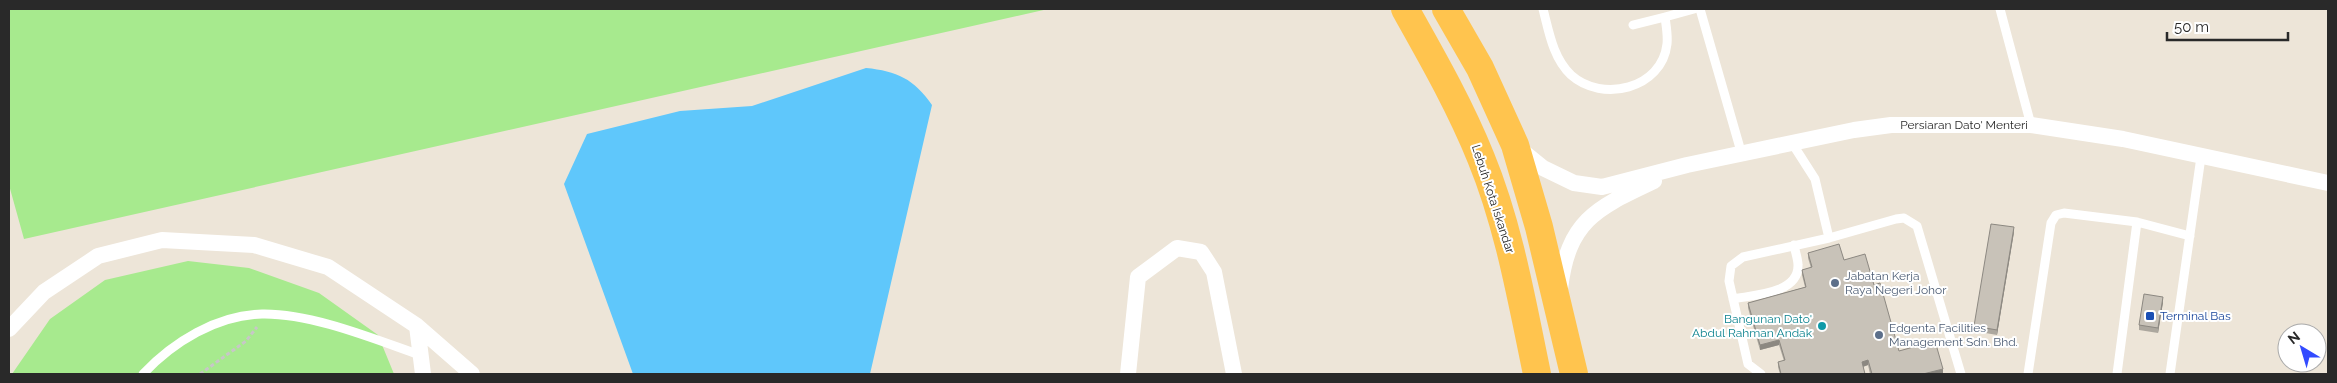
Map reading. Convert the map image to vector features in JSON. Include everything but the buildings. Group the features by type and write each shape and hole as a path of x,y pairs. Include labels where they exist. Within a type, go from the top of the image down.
{"highway":[{"name":"Lebuh Kota Iskandar","path":"1405,9 1448,84 1482,159 1507,237 1537,374"},
{"path":"1446,9 1480,68 1515,145 1539,227 1574,374"}],"street":[{"name":"Persiaran Dato' Menteri","path":"1515,145 1543,168 1574,183 1602,186 1687,165 1891,125 2031,125 2123,139 2328,183"},
{"name":"Persiaran Dato' Menteri","path":"1558,310 1562,270 1575,236 1588,217 1607,203 1687,165"},
{"path":"9,329 44,292 98,256 162,240 254,245 328,267 417,326 472,374"},
{"path":"1128,374 1138,277 1177,248 1201,252 1214,272 1234,374"},
{"path":"417,326 423,374"}],"lane":[{"path":"1543,9 1553,48 1570,74 1583,84 1618,91 1636,84 1652,73 1662,60 1667,44 1665,17"},
{"path":"1633,25 1694,9"},
{"path":"1700,9 1742,155"},
{"path":"2000,9 2031,125"},
{"path":"1792,143 1815,179 1828,238"},
{"path":"2170,374 2201,157"},
{"path":"2028,374 2052,218 2064,213 2137,222 2190,236"},
{"path":"1761,374 1748,364 1733,299 1728,273 1736,260 1904,218 1917,226 1961,374"},
{"path":"2117,374 2137,222"},
{"path":"1733,299 1781,288 1790,283 1796,275 1798,265 1794,245"},
{"path":"143,374 162,354 191,335 234,317 262,314 295,318 350,331 420,355"}],"path":[{"path":"200,374 246,341 262,314"}],"green space":[{"path":"9,9 1048,9 24,239 9,185"},
{"path":"188,261 249,268 319,293 378,335 394,374 12,374 50,319 105,280"}],"water":[{"path":"866,68 887,71 904,78 918,89 932,105 870,374 633,374 564,184 587,134 680,111 752,106"}],"place":[{"name":"Jabatan Kerja Raya Negeri Johor","path":"1835,283"},
{"name":"Terminal Bas","path":"2150,316"},
{"name":"Bangunan Dato' Abdul Rahman Andak","path":"1822,326"},
{"name":"Edgenta Facilities Management Sdn. Bhd.","path":"1879,335"}]}
